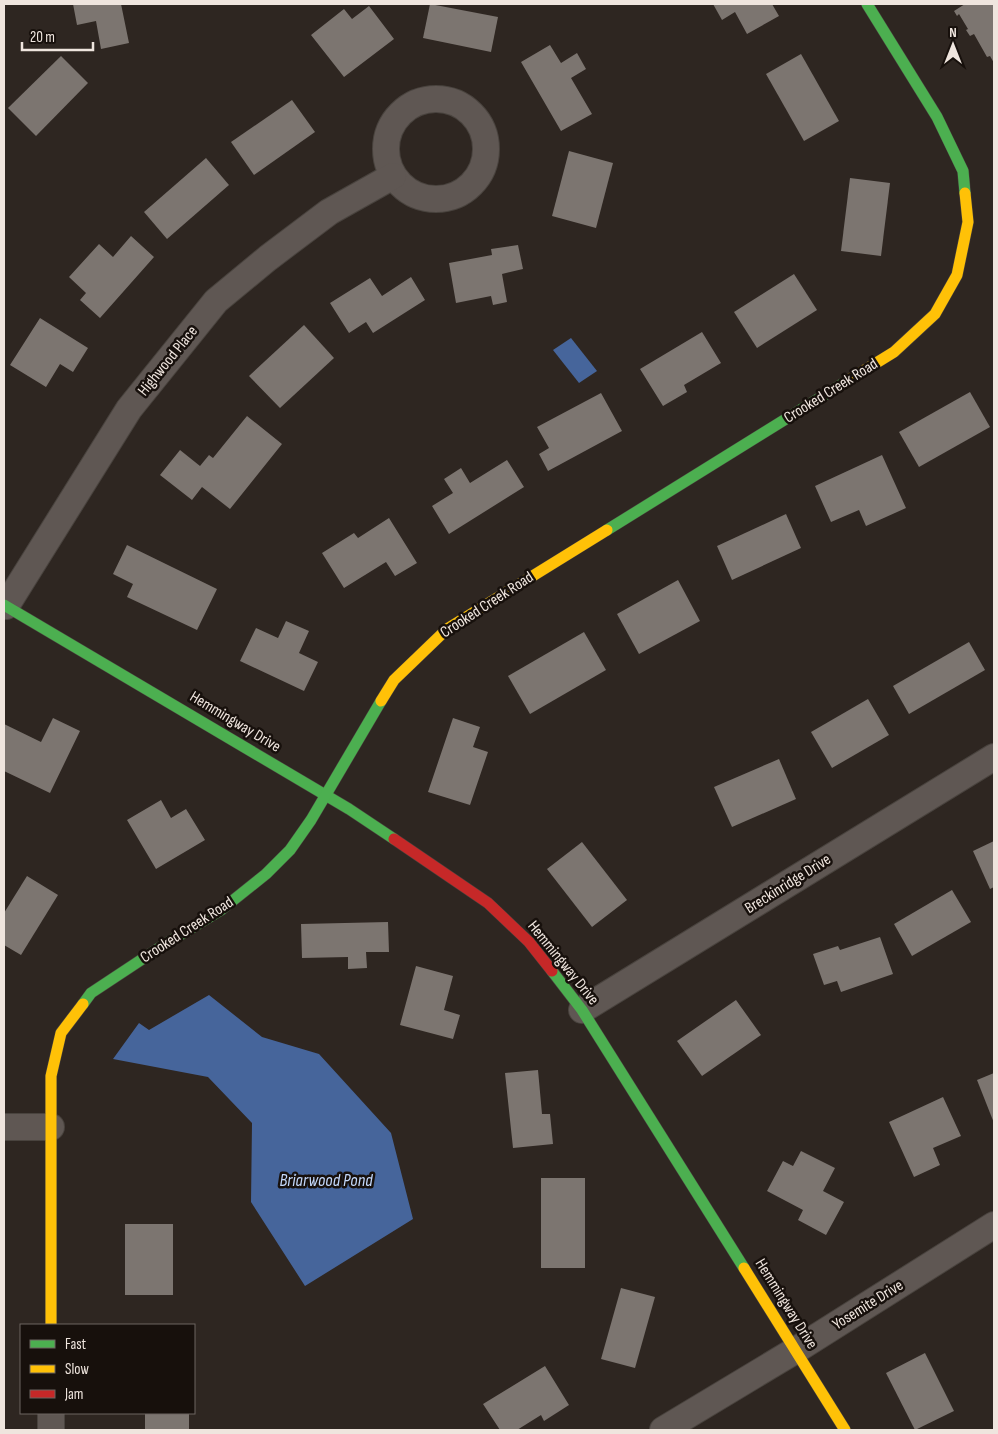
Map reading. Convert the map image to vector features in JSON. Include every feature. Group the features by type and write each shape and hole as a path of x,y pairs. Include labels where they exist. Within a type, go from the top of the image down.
{"street":[{"name":"Crooked Creek Road","path":"51,1324 51,1076 61,1033 91,993 221,910 266,874 290,850 394,680 447,629 894,352 936,314 957,275 968,222 963,170 937,117 867,4"},
{"name":"Highwood Place","path":"5,606 129,409 216,301 268,258 329,212 393,176"},
{"name":"Hemmingway Drive","path":"5,606 325,795 488,903 529,942 582,1010 796,1350 844,1430"},
{"name":"Breckinridge Drive","path":"582,1010 994,757"},
{"path":"4,1127 51,1127"},
{"name":"Yosemite Drive","path":"663,1430 796,1350 994,1225"},
{"path":"51,1414 51,1430"}],"water":[{"path":"571,338 597,371 579,383 553,350"},
{"name":"Briarwood Pond","path":"209,995 262,1037 319,1054 391,1133 413,1219 305,1286 251,1202 252,1123 208,1077 113,1059 139,1023 149,1030"}],"building":[{"path":"73,4 121,4 129,43 101,49 96,21 77,25"},
{"path":"430,4 498,17 491,52 423,38"},
{"path":"713,4 772,4 779,16 747,34 735,12 722,20"},
{"path":"965,4 994,4 994,63 990,56 987,57 974,34 970,36 959,14 957,16 954,11"},
{"path":"369,6 394,39 344,77 311,35 344,9 352,19"},
{"path":"550,45 561,63 577,53 586,69 571,78 592,114 561,131 521,62"},
{"path":"801,54 839,121 804,141 766,74"},
{"path":"61,56 88,83 36,136 8,108"},
{"path":"292,100 315,132 254,175 231,142"},
{"path":"569,151 613,163 596,228 552,216"},
{"path":"206,158 229,185 167,239 144,212"},
{"path":"850,178 890,183 881,256 841,251"},
{"path":"131,236 154,257 100,318 80,300 86,293 69,277 99,244 113,257"},
{"path":"518,245 523,269 502,274 507,302 493,305 491,296 456,303 449,263 492,255 491,249"},
{"path":"794,274 817,310 757,348 734,312"},
{"path":"411,277 425,300 373,333 366,322 349,333 330,303 370,278 382,296"},
{"path":"40,318 88,348 73,372 60,364 46,387 10,365"},
{"path":"304,325 334,358 280,408 249,376"},
{"path":"702,332 721,363 684,385 687,392 663,406 640,369"},
{"path":"970,392 990,427 919,467 899,432"},
{"path":"601,393 622,431 548,471 539,454 549,448 537,427"},
{"path":"247,416 282,444 230,509 202,487 192,500 160,475 180,450 200,466 209,455 213,458"},
{"path":"882,455 906,508 866,526 859,510 831,522 815,486"},
{"path":"507,460 524,487 449,534 432,506 453,493 444,479 461,468 470,483"},
{"path":"786,514 801,548 732,580 717,546"},
{"path":"389,518 417,563 395,576 386,562 344,588 322,553 354,533 358,538"},
{"path":"127,545 217,589 197,630 127,597 133,584 113,574"},
{"path":"678,580 700,621 639,654 617,614"},
{"path":"286,621 309,631 299,653 318,662 304,691 240,661 256,628 278,638"},
{"path":"584,632 606,670 530,714 508,676"},
{"path":"969,642 985,670 909,714 893,686"},
{"path":"868,699 889,735 832,768 811,732"},
{"path":"53,718 80,731 50,793 4,771 4,724 41,742"},
{"path":"453,718 480,727 473,747 488,752 470,805 428,792"},
{"path":"779,759 796,799 732,827 714,787"},
{"path":"161,800 171,818 186,809 205,840 156,869 127,820"},
{"path":"994,841 994,887 990,889 973,851"},
{"path":"582,842 627,900 592,927 547,869"},
{"path":"27,876 58,895 21,955 4,945 4,913"},
{"path":"952,890 971,922 912,956 894,924"},
{"path":"388,922 389,952 366,952 367,968 348,969 348,957 302,958 301,924"},
{"path":"880,937 893,974 841,992 837,981 824,985 813,954 838,946 840,950"},
{"path":"416,966 453,976 444,1010 460,1015 453,1039 400,1025"},
{"path":"736,1000 761,1035 702,1076 677,1041"},
{"path":"538,1070 542,1114 550,1114 553,1144 513,1148 505,1073"},
{"path":"994,1073 994,1123 977,1080"},
{"path":"943,1097 961,1136 933,1148 940,1165 914,1177 889,1122"},
{"path":"801,1151 835,1168 823,1191 844,1202 826,1235 798,1220 803,1210 767,1191 783,1161 793,1166"},
{"path":"541,1178 585,1178 585,1268 541,1268"},
{"path":"125,1224 173,1224 173,1295 125,1295"},
{"path":"621,1288 655,1297 635,1368 601,1359"},
{"path":"925,1353 954,1411 915,1430 886,1373"},
{"path":"545,1366 569,1405 544,1421 541,1415 517,1430 500,1430 483,1404"},
{"path":"145,1414 189,1414 189,1430 145,1430"}],"traffic: fast":[{"path":"867,4 937,117 963,171 965,193"},
{"path":"607,530 847,381"},
{"path":"4,605 349,809 394,839"},
{"path":"83,1004 91,993 221,910 266,874 290,850 311,820 381,701"},
{"path":"552,971 582,1010 744,1268"}],"traffic: slow":[{"path":"847,381 894,352 935,314 957,275 968,222 965,193"},
{"path":"381,701 394,680 447,629 607,530"},
{"path":"51,1324 51,1076 61,1033 83,1004"},
{"path":"744,1268 845,1430"}],"traffic: jam":[{"path":"394,839 488,903 529,942 552,971"}]}
